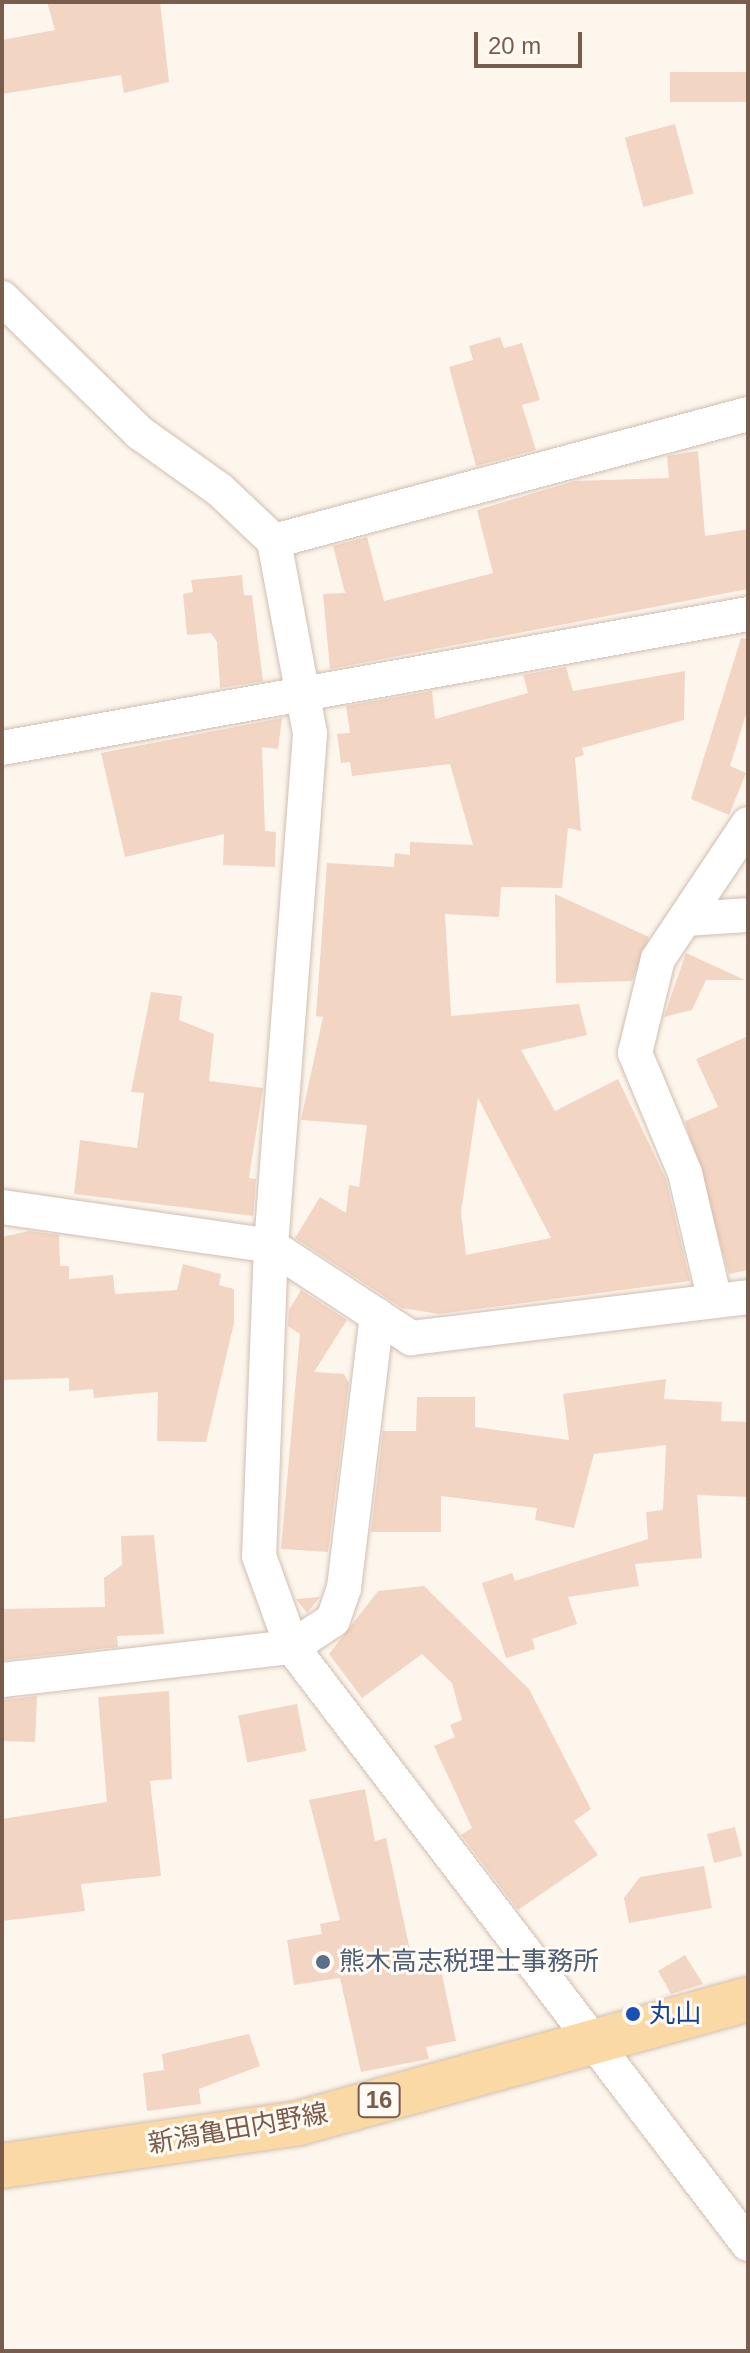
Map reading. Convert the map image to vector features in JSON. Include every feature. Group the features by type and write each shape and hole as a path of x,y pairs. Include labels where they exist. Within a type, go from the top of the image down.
{"main road":[{"name":"新潟亀田内野線","path":"2,2166 299,2123 748,1999"}],"street":[{"path":"2,298 140,433 220,490 274,541 310,734 271,1246 259,1556 292,1647 748,2244"},
{"path":"274,541 748,414"},
{"path":"2,748 748,614"},
{"path":"2,1207 271,1246 411,1338 731,1299 685,1173 635,1053 658,959 688,919 748,824"},
{"path":"688,919 748,915"},
{"path":"2,1680 292,1647 333,1620 344,1588 377,1315"}],"building":[{"path":"47,2 160,2 169,82 124,93 121,75 2,94 2,40 55,30"},
{"path":"670,72 748,72 748,102 670,102"},
{"path":"675,124 694,194 643,207 625,137"},
{"path":"500,337 504,348 522,343 540,400 522,405 536,450 476,466 449,367 473,360 469,346"},
{"path":"698,451 705,536 748,529 748,589 330,669 323,594 345,593 333,546 367,537 384,601 493,573 477,510 575,481 669,478 667,456"},
{"path":"242,575 244,595 252,595 263,681 220,688 217,642 211,633 187,635 183,594 193,592 191,580"},
{"path":"741,638 748,639 748,708 730,766 746,773 729,815 691,799"},
{"path":"566,667 573,691 685,671 684,720 582,748 584,755 575,758 581,831 568,828 562,888 501,887 499,917 445,914 451,1016 579,1004 587,1035 521,1050 555,1111 618,1079 666,1179 690,1281 439,1314 402,1308 295,1238 320,1197 346,1213 349,1185 359,1187 367,1125 301,1120 323,1017 316,1016 327,863 394,867 395,853 410,855 410,842 473,845 450,764 352,776 350,762 341,763 337,734 350,733 346,706 432,691 435,719 528,693 523,675","holes":["478,1098 551,1238 466,1255 461,1212"]},
{"path":"282,718 278,749 262,747 265,831 276,832 275,867 223,865 224,834 125,857 101,753"},
{"path":"555,894 649,937 632,981 556,983"},
{"path":"686,953 745,980 706,980 692,1010 664,1017"},
{"path":"151,992 182,996 179,1020 214,1034 209,1081 263,1088 249,1178 256,1179 253,1216 74,1194 80,1140 137,1148 144,1093 131,1092"},
{"path":"748,1036 748,1270 729,1274 685,1121 718,1107 696,1059"},
{"path":"29,1231 59,1235 60,1266 69,1266 69,1279 113,1275 115,1294 177,1290 183,1264 221,1274 219,1285 234,1289 234,1323 206,1442 157,1441 158,1392 94,1398 93,1389 69,1391 69,1378 2,1380 2,1237"},
{"path":"301,1290 347,1320 314,1372 344,1374 349,1383 328,1552 281,1549 300,1334 288,1326 289,1310"},
{"path":"666,1379 664,1399 722,1402 721,1421 748,1422 748,1497 697,1495 702,1558 635,1564 639,1586 568,1597 577,1624 532,1639 535,1649 506,1658 482,1583 512,1573 515,1581 648,1539 646,1512 663,1510 666,1445 594,1454 574,1528 535,1520 537,1508 441,1496 441,1532 371,1532 383,1431 416,1431 417,1397 475,1397 475,1427 569,1440 563,1394"},
{"path":"154,1535 164,1634 117,1636 118,1647 2,1660 2,1609 105,1607 104,1578 122,1565 121,1536"},
{"path":"424,1586 529,1689 591,1809 574,1821 598,1855 518,1910 461,1835 472,1828 434,1746 455,1737 450,1725 462,1720 452,1683 422,1654 362,1698 329,1654 378,1591"},
{"path":"320,1597 307,1613 296,1599"},
{"path":"169,1691 172,1779 150,1781 161,1876 81,1884 85,1911 2,1921 2,1819 107,1802 98,1697"},
{"path":"37,1696 35,1742 2,1741 2,1700"},
{"path":"297,1704 306,1751 247,1763 238,1715"},
{"path":"365,1789 375,1841 386,1838 414,1969 440,1964 456,2041 426,2047 429,2059 361,2072 340,1978 294,1985 287,1940 322,1934 320,1924 340,1920 309,1800"},
{"path":"735,1827 742,1856 714,1863 707,1834"},
{"path":"704,1866 712,1908 629,1923 624,1898 640,1877"},
{"path":"685,1955 703,1984 671,1994 658,1971"},
{"path":"249,2034 260,2066 199,2089 201,2104 147,2111 143,2073 164,2070 162,2054"}],"place":[{"name":"熊木高志税理士事務所","path":"323,1962"},
{"name":"丸山","path":"633,2014"}]}
